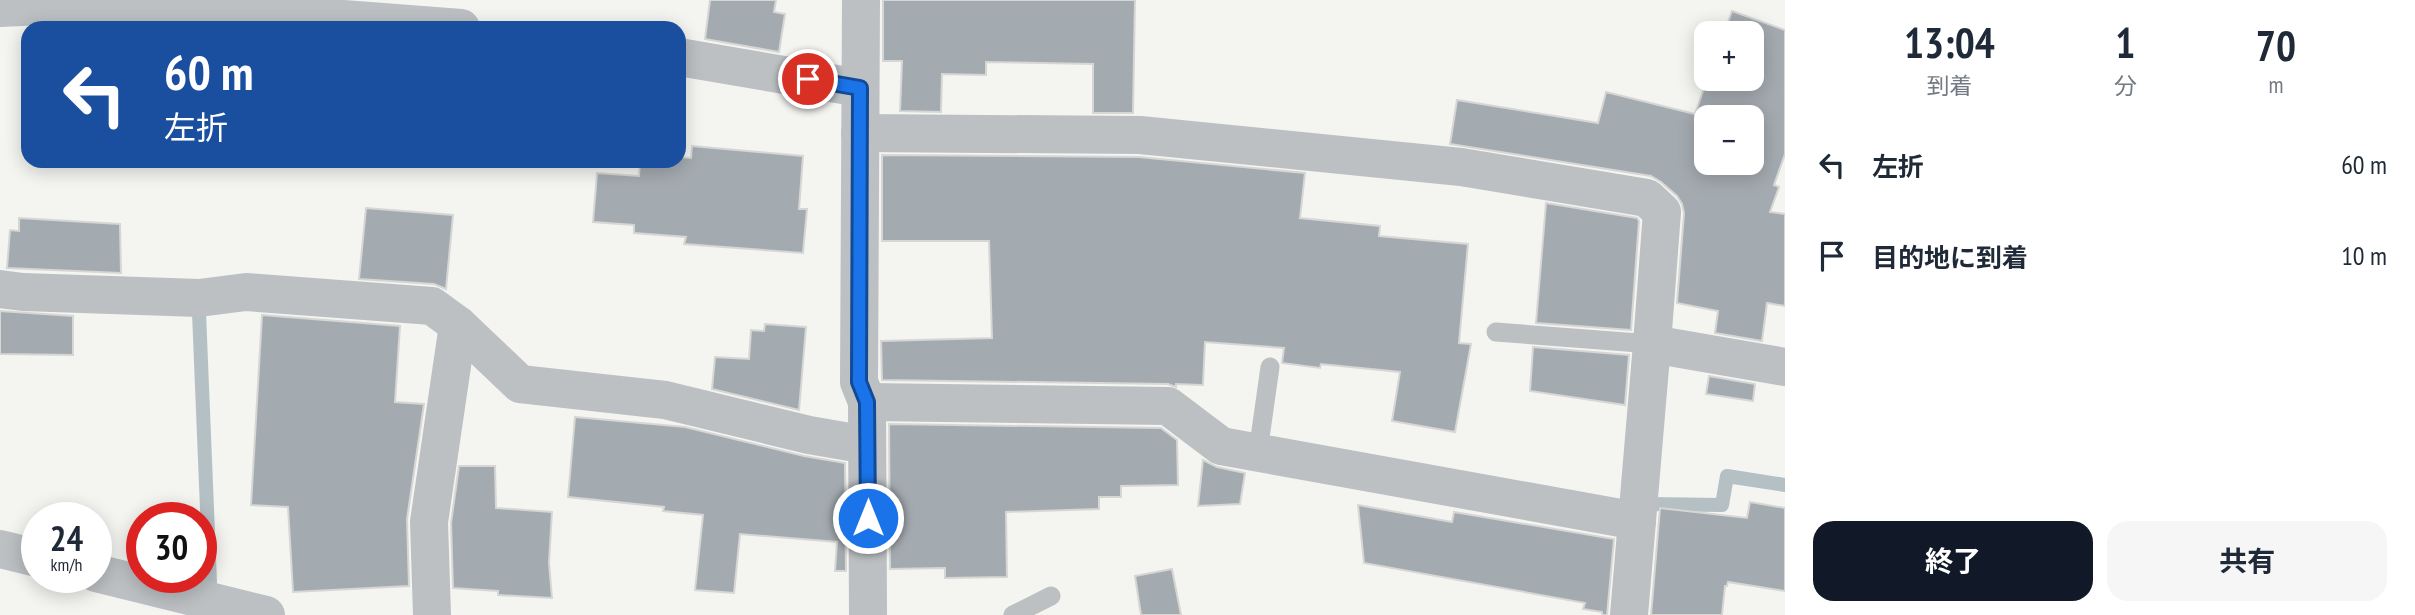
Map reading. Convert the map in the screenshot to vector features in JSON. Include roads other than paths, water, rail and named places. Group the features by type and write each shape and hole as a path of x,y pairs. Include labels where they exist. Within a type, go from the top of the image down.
{"street":[{"path":"860,0 859,382 867,402 868,615"},
{"path":"0,8 111,3 370,21"},
{"path":"686,58 860,88"},
{"path":"860,133 1140,135 1461,167 1647,198 1662,212 1629,615"},
{"path":"0,289 199,298 246,292 432,306 458,325 520,384 666,400 810,435 867,445"},
{"path":"432,615 429,522 458,325"},
{"path":"1652,344 1785,367"},
{"path":"867,402 1168,406 1221,446 1637,521"},
{"path":"0,549 21,554"},
{"path":"112,577 266,615"}],"lane":[{"path":"1496,332 1652,344"},
{"path":"1258,452 1270,367"},
{"path":"1013,615 1051,596"}],"waterway":[{"path":"199,313 207,502"},
{"path":"1648,504 1722,505 1727,476 1785,485"}]}
